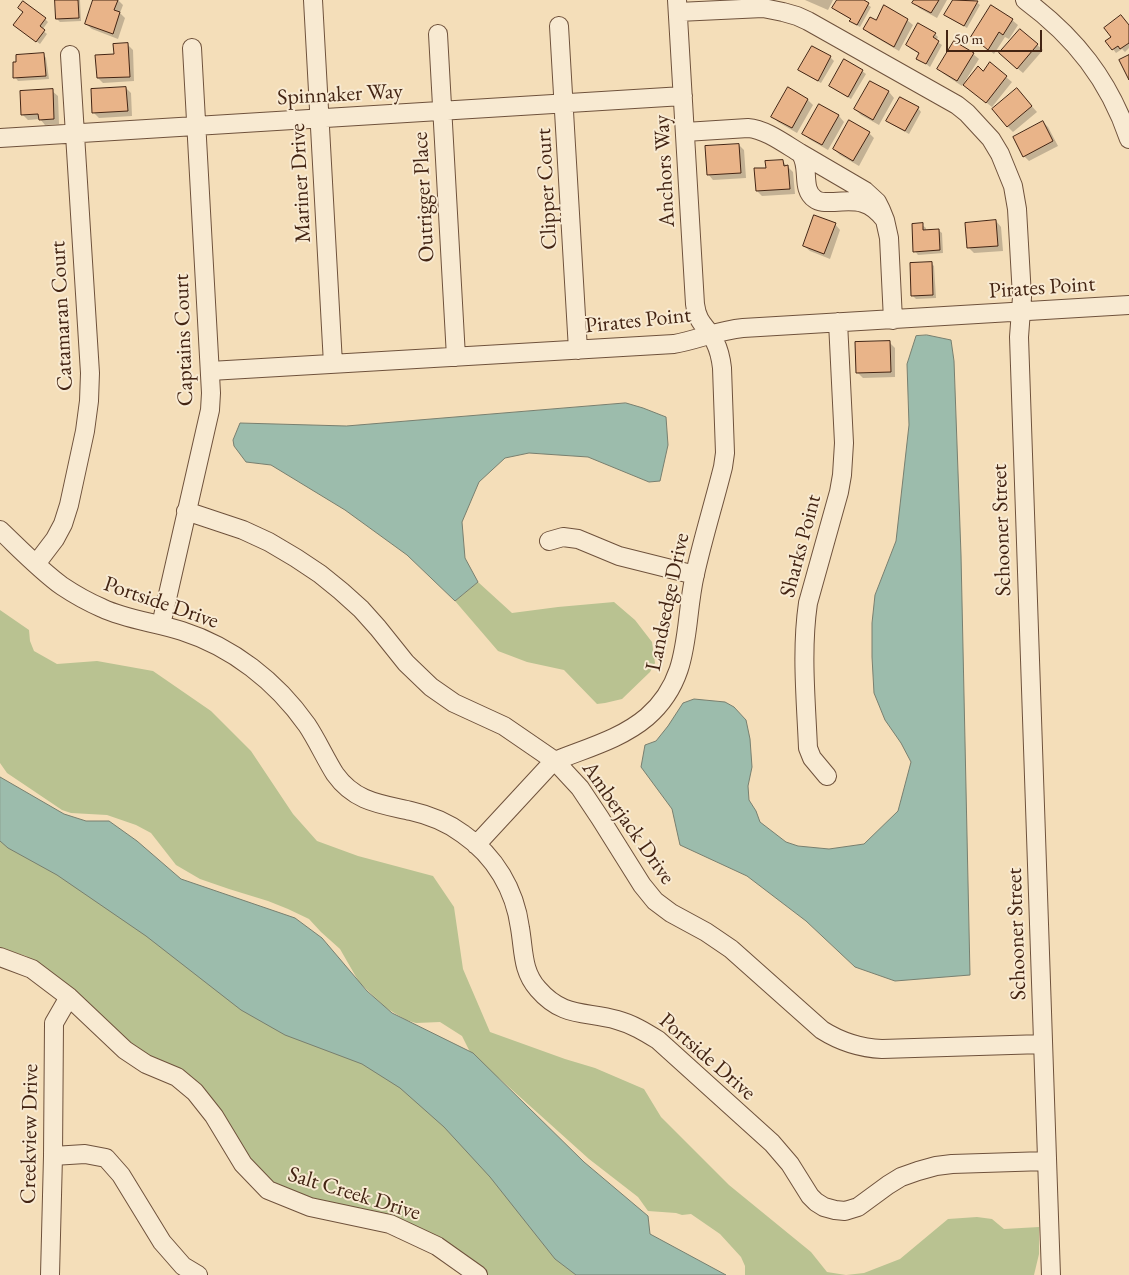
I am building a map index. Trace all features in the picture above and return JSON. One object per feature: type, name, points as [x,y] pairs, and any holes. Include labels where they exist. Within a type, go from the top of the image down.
[{"type":"street","name":"Mariner Drive","points":[[312,0],[333,364]]},
{"type":"street","points":[[1026,0],[1064,33],[1082,52],[1100,77],[1124,123],[1129,138]]},
{"type":"street","name":"Anchors Way","points":[[678,6],[695,304],[700,321],[710,334]]},
{"type":"street","name":"Schooner Street","points":[[678,6],[770,9],[808,21],[947,99],[967,113],[991,139],[1000,154],[1013,186],[1017,209],[1022,297],[1019,357],[1051,1275]]},
{"type":"street","name":"Clipper Court","points":[[560,26],[578,350]]},
{"type":"street","name":"Outrigger Place","points":[[438,34],[456,358]]},
{"type":"street","name":"Captains Court","points":[[161,626],[210,410],[211,393],[192,48]]},
{"type":"street","name":"Catamaran Court","points":[[36,564],[55,539],[70,505],[89,401],[90,373],[70,55]]},
{"type":"street","name":"Spinnaker Way","points":[[0,138],[683,96]]},
{"type":"street","points":[[685,132],[754,128],[865,191],[877,202],[885,220],[889,238],[893,320]]},
{"type":"street","points":[[800,153],[804,160],[809,192],[815,199],[824,202],[863,202],[877,210],[885,220]]},
{"type":"street","name":"Pirates Point","points":[[210,371],[674,344],[725,330],[743,328],[1129,305]]},
{"type":"street","name":"Sharks Point","points":[[827,776],[812,758],[808,748],[804,650],[808,603],[842,475],[844,444],[838,322]]},
{"type":"street","name":"Landsedge Drive","points":[[476,844],[555,761],[625,733],[648,716],[663,700],[674,682],[682,661],[695,575],[725,453],[722,368],[717,346],[710,334]]},
{"type":"street","name":"Amberjack Drive","points":[[186,511],[243,530],[269,542],[304,563],[361,609],[406,663],[431,687],[454,702],[504,726],[555,761],[580,788],[642,885],[655,901],[730,949],[831,1036],[856,1046],[882,1049],[1043,1044]]},
{"type":"street","name":"Portside Drive","points":[[0,530],[62,586],[104,609],[189,634],[218,646],[242,661],[269,682],[298,712],[335,774],[345,787],[352,792],[375,803],[438,820],[456,828],[476,844],[496,866],[508,885],[519,918],[524,960],[528,975],[537,988],[559,1007],[572,1012],[620,1020],[639,1028],[658,1040],[772,1144],[790,1164],[810,1196],[824,1207],[834,1210],[858,1207],[901,1178],[936,1166],[1046,1162]]},
{"type":"street","points":[[549,541],[563,537],[578,539],[636,562],[695,575]]},
{"type":"street","name":"Salt Creek Drive","points":[[0,956],[32,969],[69,997],[125,1050],[146,1064],[177,1078],[194,1092],[214,1116],[243,1164],[268,1190],[310,1207],[390,1224],[437,1246],[478,1275]]},
{"type":"street","name":"Creekview Drive","points":[[50,1275],[54,1023],[69,997]]},
{"type":"street","points":[[53,1156],[85,1154],[106,1158],[120,1175],[162,1242],[183,1266],[198,1275]]},
{"type":"green space","points":[[478,582],[512,613],[614,602],[635,620],[652,642],[655,663],[650,672],[622,699],[597,704],[564,670],[527,662],[498,651],[455,601]]},
{"type":"green space","points":[[0,610],[29,630],[30,641],[34,651],[57,664],[97,661],[153,671],[211,711],[251,751],[293,814],[317,841],[358,856],[433,876],[454,907],[463,969],[490,1032],[595,1068],[644,1089],[661,1117],[729,1185],[811,1252],[827,1272],[846,1275],[745,1275],[745,1266],[741,1257],[720,1234],[691,1214],[682,1215],[648,1211],[638,1197],[589,1159],[500,1079],[476,1064],[462,1036],[440,1022],[416,1023],[406,1020],[386,1008],[359,982],[340,949],[309,919],[268,901],[200,879],[176,865],[151,833],[136,825],[107,815],[71,813],[62,810],[7,773],[0,763]]},
{"type":"green space","points":[[0,824],[427,1095],[581,1275],[488,1275],[484,1270],[273,1185],[150,1058],[136,1049],[78,996],[79,994],[73,992],[26,956],[0,948]]},
{"type":"green space","points":[[977,1217],[992,1219],[1004,1229],[1039,1227],[1039,1254],[1034,1275],[846,1275],[864,1273],[900,1259],[948,1219]]},
{"type":"shaded area","points":[[927,335],[951,340],[954,361],[961,555],[970,975],[895,981],[855,967],[806,921],[747,876],[680,845],[672,809],[641,767],[645,745],[656,741],[683,703],[694,699],[725,702],[734,707],[746,720],[750,739],[752,767],[748,786],[749,800],[760,822],[786,842],[798,846],[829,849],[864,844],[898,811],[911,762],[885,720],[874,693],[872,623],[875,595],[896,541],[909,425],[907,364],[916,336]]},
{"type":"shaded area","points":[[626,403],[666,417],[668,445],[660,481],[649,482],[588,457],[529,453],[505,458],[479,482],[462,522],[465,558],[478,582],[455,601],[407,555],[345,510],[271,465],[246,462],[234,446],[233,440],[240,423],[346,426]]},
{"type":"shaded area","points":[[0,777],[64,814],[86,821],[109,821],[137,841],[181,879],[295,918],[322,938],[367,991],[392,1013],[473,1053],[584,1162],[648,1216],[650,1234],[726,1275],[576,1275],[555,1259],[490,1177],[444,1127],[400,1088],[362,1064],[285,1035],[241,1010],[146,936],[57,875],[8,848],[0,841]]},
{"type":"building","points":[[55,0],[78,0],[79,18],[56,19]]},
{"type":"building","points":[[93,0],[118,0],[114,10],[120,12],[113,34],[85,24]]},
{"type":"building","points":[[837,0],[864,0],[869,3],[857,25],[849,21],[851,19],[832,8]]},
{"type":"building","points":[[914,0],[939,0],[931,13],[912,3]]},
{"type":"building","points":[[953,0],[978,1],[964,26],[944,15]]},
{"type":"building","points":[[23,1],[46,18],[40,26],[45,30],[36,42],[13,25],[23,12],[18,8]]},
{"type":"building","points":[[884,5],[908,19],[894,47],[863,29],[870,17],[876,20]]},
{"type":"building","points":[[991,5],[1013,19],[1003,35],[999,32],[988,50],[983,44],[971,37]]},
{"type":"building","points":[[1121,15],[1129,25],[1129,43],[1120,49],[1118,46],[1112,50],[1105,41],[1111,37],[1104,28]]},
{"type":"building","points":[[918,23],[936,33],[933,37],[939,41],[926,64],[916,59],[919,53],[906,45]]},
{"type":"building","points":[[1020,29],[1038,44],[1017,69],[999,53]]},
{"type":"building","points":[[954,41],[974,53],[957,81],[937,69]]},
{"type":"building","points":[[128,43],[130,77],[97,78],[95,55],[114,54],[113,44]]},
{"type":"building","points":[[812,46],[831,56],[818,81],[798,70]]},
{"type":"building","points":[[44,53],[46,76],[13,78],[13,62],[16,62],[16,55]]},
{"type":"building","points":[[1129,55],[1129,80],[1119,60]]},
{"type":"building","points":[[844,59],[863,70],[848,97],[829,86]]},
{"type":"building","points":[[990,62],[1007,76],[986,103],[963,85],[978,66],[983,71]]},
{"type":"building","points":[[870,81],[889,91],[873,120],[854,109]]},
{"type":"building","points":[[126,87],[128,111],[92,113],[91,89]]},
{"type":"building","points":[[788,87],[808,99],[792,128],[771,117]]},
{"type":"building","points":[[1017,88],[1032,106],[1007,127],[992,109]]},
{"type":"building","points":[[53,89],[54,119],[39,120],[38,114],[21,115],[20,91]]},
{"type":"building","points":[[900,97],[919,107],[905,131],[886,121]]},
{"type":"building","points":[[819,104],[839,115],[822,145],[802,134]]},
{"type":"building","points":[[849,120],[870,132],[853,161],[833,149]]},
{"type":"building","points":[[1043,121],[1053,141],[1023,157],[1013,137]]},
{"type":"building","points":[[739,144],[741,173],[707,175],[705,146]]},
{"type":"building","points":[[783,160],[784,166],[788,165],[790,189],[756,191],[754,168],[766,168],[765,161]]},
{"type":"building","points":[[814,215],[836,223],[824,254],[803,246]]},
{"type":"building","points":[[996,220],[998,246],[967,248],[965,223]]},
{"type":"building","points":[[923,223],[923,230],[939,229],[940,250],[913,252],[912,224]]},
{"type":"building","points":[[932,262],[933,295],[911,296],[910,263]]},
{"type":"building","points":[[890,341],[891,372],[856,373],[855,342]]}]
